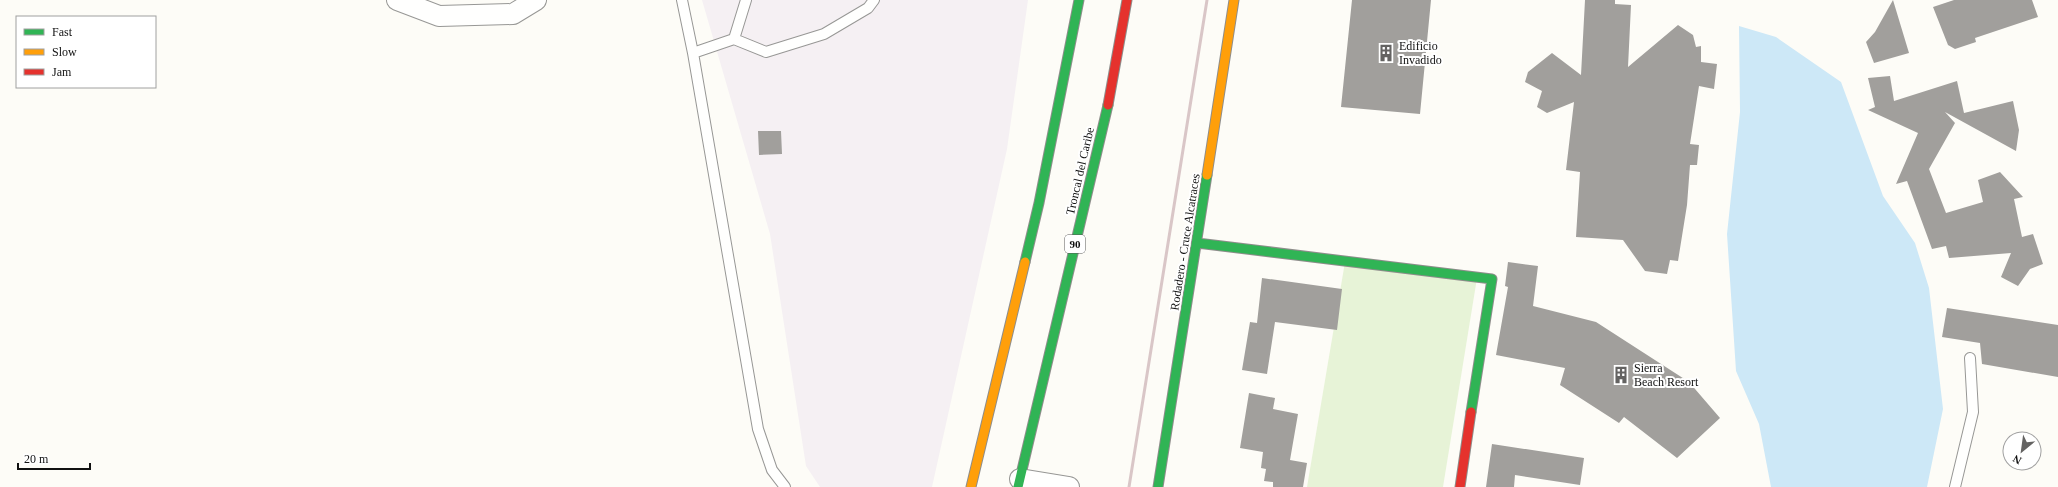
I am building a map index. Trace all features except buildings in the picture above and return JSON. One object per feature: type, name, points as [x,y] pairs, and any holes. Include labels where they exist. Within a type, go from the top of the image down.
[{"type":"main road","points":[[971,487],[1039,203],[1079,0]]},
{"type":"main road","name":"Troncal del Caribe","points":[[1019,483],[1109,102],[1127,0]]},
{"type":"main road","name":"Rodadero - Cruce Alcatraces","points":[[1158,487],[1234,0]]},
{"type":"main road","points":[[1197,243],[1492,279],[1460,487]]},
{"type":"street","points":[[397,0],[439,16],[513,14],[536,0]]},
{"type":"street","points":[[1019,483],[1069,487]]},
{"type":"lane","points":[[682,0],[693,53],[758,429],[772,470],[785,487]]},
{"type":"lane","points":[[734,40],[746,0]]},
{"type":"lane","points":[[693,53],[734,40],[766,52],[824,34],[868,8],[874,0]]},
{"type":"lane","points":[[1955,487],[1973,412],[1970,358]]},
{"type":"shaded area","points":[[702,0],[1028,0],[1007,149],[932,487],[820,487],[806,466],[770,234]]},
{"type":"green space","points":[[1345,262],[1477,278],[1443,487],[1307,487]]},
{"type":"water","points":[[1739,26],[1776,37],[1841,82],[1883,196],[1915,243],[1929,288],[1943,409],[1927,487],[1771,487],[1759,424],[1736,371],[1727,234],[1740,112]]},
{"type":"railway","points":[[1129,487],[1207,0]]},
{"type":"traffic: fast","points":[[1025,262],[1039,203],[1079,0]]},
{"type":"traffic: fast","points":[[1018,487],[1108,105]]},
{"type":"traffic: fast","points":[[1158,487],[1207,175]]},
{"type":"traffic: fast","points":[[1197,243],[1492,279],[1471,412]]},
{"type":"traffic: slow","points":[[1207,175],[1234,0]]},
{"type":"traffic: slow","points":[[971,487],[1025,262]]},
{"type":"traffic: jam","points":[[1108,105],[1127,0]]},
{"type":"traffic: jam","points":[[1460,487],[1471,412]]},
{"type":"place","name":"Edificio Invadido","points":[[1386,53]]},
{"type":"place","name":"Sierra Beach Resort","points":[[1621,375]]}]
